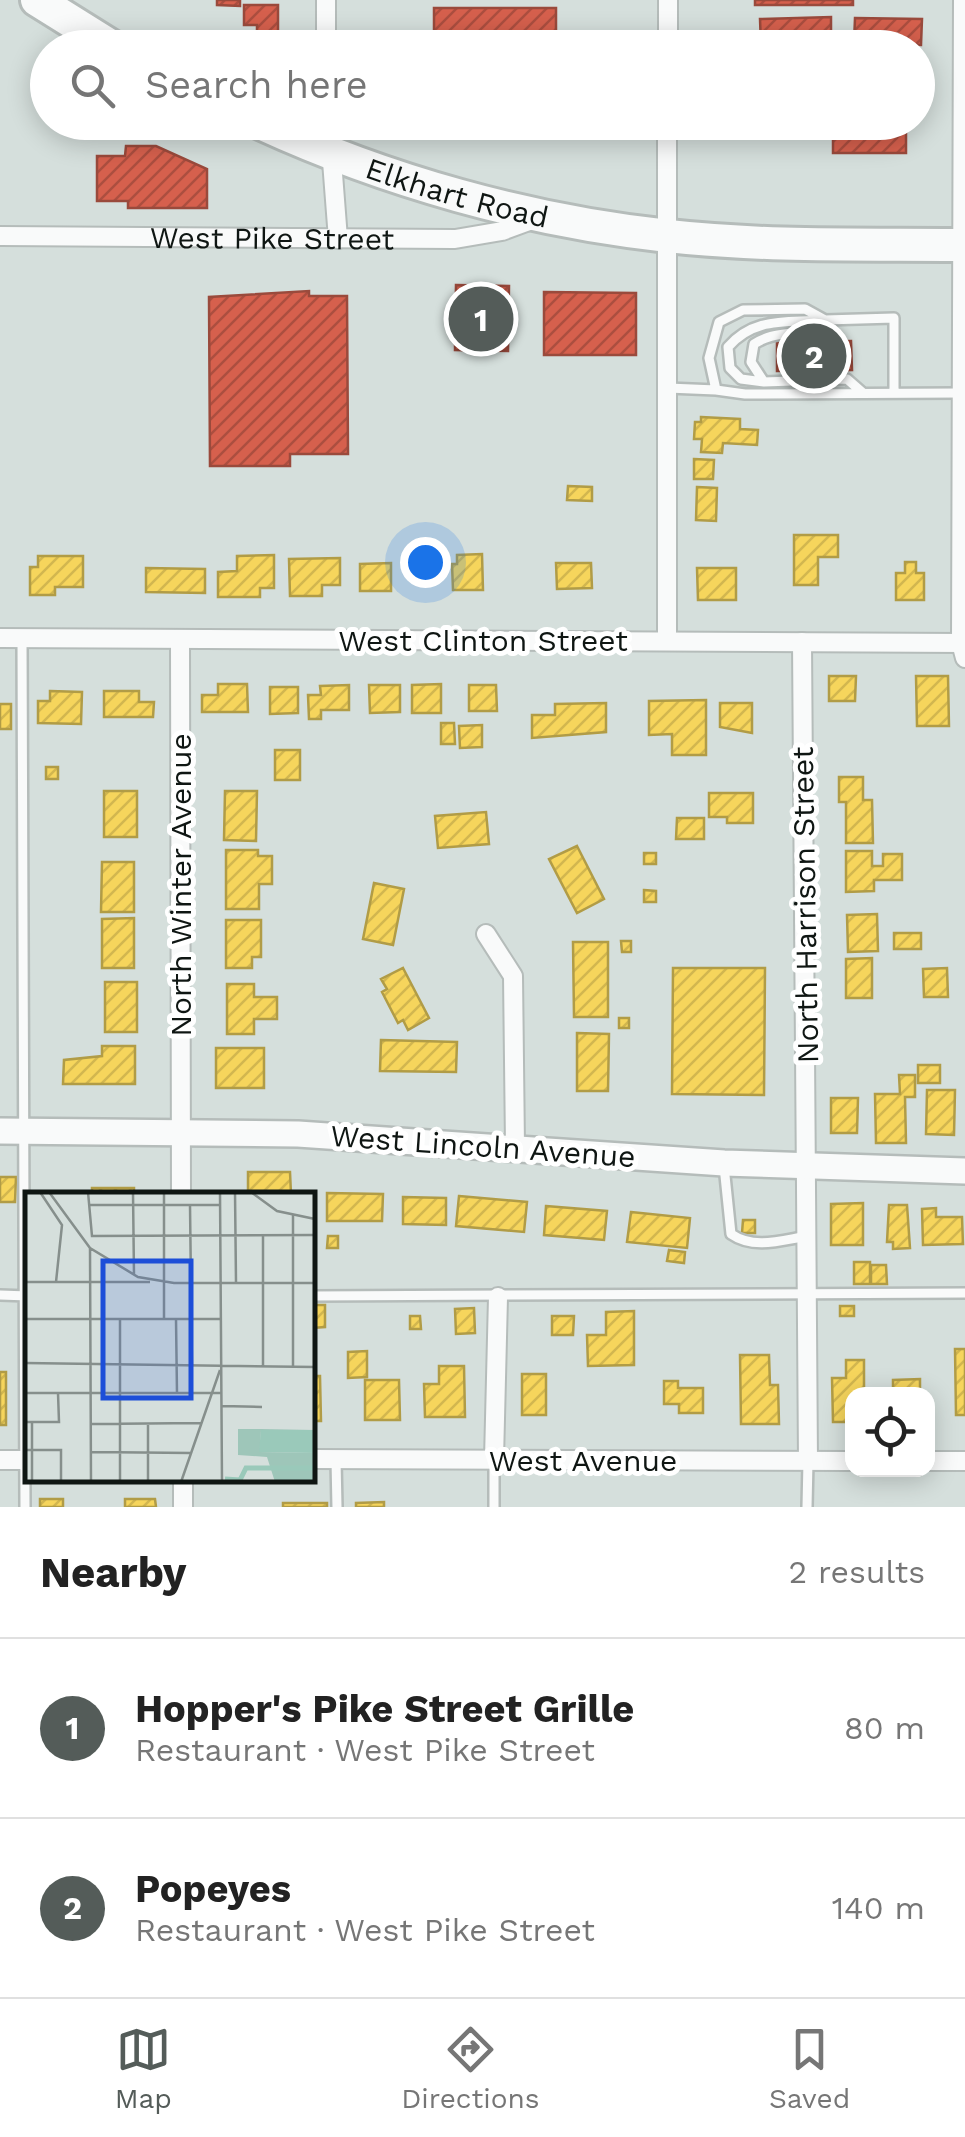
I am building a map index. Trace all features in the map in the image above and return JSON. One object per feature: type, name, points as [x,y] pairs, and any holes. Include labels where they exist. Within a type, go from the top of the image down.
[{"type":"highway","points":[[37,0],[85,30]]},
{"type":"highway","name":"Elkhart Road","points":[[337,140],[430,186],[542,216],[668,236]]},
{"type":"highway","points":[[668,236],[964,245]]},
{"type":"street","points":[[326,0],[326,30]]},
{"type":"street","points":[[668,0],[668,30]]},
{"type":"street","points":[[962,0],[964,245],[960,393],[964,648]]},
{"type":"street","points":[[331,140],[338,239]]},
{"type":"street","points":[[667,140],[668,641]]},
{"type":"street","name":"West Pike Street","points":[[0,236],[456,240],[502,231],[542,216]]},
{"type":"street","name":"West Clinton Street","points":[[0,638],[802,642],[964,648]]},
{"type":"street","name":"North Winter Avenue","points":[[180,639],[181,1192]]},
{"type":"street","name":"North Harrison Street","points":[[802,642],[808,1461]]},
{"type":"street","points":[[486,934],[514,976],[515,1146]]},
{"type":"street","name":"West Lincoln Avenue","points":[[13,1131],[180,1132],[515,1146],[807,1168],[965,1171]]},
{"type":"street","points":[[494,1459],[498,1297]]},
{"type":"street","name":"West Avenue","points":[[315,1459],[845,1461]]},
{"type":"street","points":[[935,1461],[965,1461]]},
{"type":"lane","points":[[716,390],[708,358],[719,322],[743,310],[805,309],[825,320]]},
{"type":"lane","points":[[863,393],[847,379],[741,379],[730,368],[728,347],[739,334],[757,323],[894,318],[894,393]]},
{"type":"lane","points":[[764,382],[751,362],[754,344],[769,334],[810,332],[825,320]]},
{"type":"lane","points":[[668,388],[745,394],[960,393]]},
{"type":"lane","points":[[22,638],[13,1131],[25,1272]]},
{"type":"lane","points":[[724,1163],[731,1234],[743,1242],[762,1244],[808,1236]]},
{"type":"lane","points":[[315,1296],[965,1293]]},
{"type":"lane","points":[[336,1459],[336,1507]]},
{"type":"lane","points":[[494,1459],[494,1507]]},
{"type":"lane","points":[[806,1507],[808,1461]]},
{"type":"lane","points":[[24,1507],[25,1482]]},
{"type":"building: Homes","points":[[701,417],[740,419],[740,429],[758,430],[757,445],[723,443],[722,453],[701,452],[702,439],[694,439],[695,422],[701,422]]},
{"type":"building: Homes","points":[[694,459],[714,460],[713,479],[694,479]]},
{"type":"building: Homes","points":[[568,486],[592,487],[592,501],[567,500]]},
{"type":"building: Homes","points":[[697,487],[717,488],[716,521],[696,520]]},
{"type":"building: Homes","points":[[794,535],[838,535],[838,557],[818,557],[818,585],[794,585]]},
{"type":"building: Homes","points":[[482,554],[483,590],[453,590],[452,564],[457,564],[457,555]]},
{"type":"building: Homes","points":[[274,555],[274,588],[260,588],[260,597],[218,597],[218,572],[237,571],[237,556]]},
{"type":"building: Homes","points":[[38,556],[83,556],[83,587],[55,587],[55,595],[30,595],[30,567],[38,567]]},
{"type":"building: Homes","points":[[340,558],[340,585],[322,585],[322,596],[290,596],[289,559]]},
{"type":"building: Homes","points":[[905,562],[916,562],[916,573],[924,573],[924,600],[896,600],[896,573],[905,573]]},
{"type":"building: Homes","points":[[391,563],[391,591],[360,591],[360,564]]},
{"type":"building: Homes","points":[[556,563],[591,563],[592,588],[557,589]]},
{"type":"building: Homes","points":[[146,568],[205,569],[205,593],[146,592]]},
{"type":"building: Homes","points":[[697,568],[736,568],[736,600],[698,600]]},
{"type":"building: Homes","points":[[829,676],[856,676],[855,701],[829,701]]},
{"type":"building: Homes","points":[[916,676],[948,676],[949,726],[917,726]]},
{"type":"building: Homes","points":[[218,684],[247,684],[248,712],[202,712],[202,695],[218,695]]},
{"type":"building: Homes","points":[[441,684],[441,713],[412,713],[412,685]]},
{"type":"building: Homes","points":[[349,685],[349,710],[321,710],[321,719],[309,719],[308,695],[321,695],[320,686]]},
{"type":"building: Homes","points":[[369,685],[400,685],[400,712],[370,713]]},
{"type":"building: Homes","points":[[469,685],[496,685],[497,711],[469,711]]},
{"type":"building: Homes","points":[[270,687],[298,687],[298,713],[270,714]]},
{"type":"building: Homes","points":[[50,691],[82,692],[81,724],[38,723],[38,701],[50,701]]},
{"type":"building: Homes","points":[[104,691],[139,691],[139,702],[154,702],[153,717],[104,717]]},
{"type":"building: Homes","points":[[706,700],[706,755],[672,755],[672,734],[649,735],[649,701]]},
{"type":"building: Homes","points":[[606,703],[606,732],[532,738],[532,715],[555,715],[555,704]]},
{"type":"building: Homes","points":[[720,703],[752,703],[752,733],[720,727]]},
{"type":"building: Homes","points":[[0,704],[11,704],[11,729],[0,729]]},
{"type":"building: Homes","points":[[441,723],[454,723],[455,744],[441,744]]},
{"type":"building: Homes","points":[[482,725],[482,747],[460,748],[459,726]]},
{"type":"building: Homes","points":[[275,750],[300,750],[300,780],[275,780]]},
{"type":"building: Homes","points":[[46,767],[58,767],[58,779],[46,779]]},
{"type":"building: Homes","points":[[839,777],[863,777],[863,800],[872,800],[873,843],[846,843],[846,802],[839,802]]},
{"type":"building: Homes","points":[[104,791],[137,791],[137,837],[104,837]]},
{"type":"building: Homes","points":[[225,791],[257,791],[256,841],[224,840]]},
{"type":"building: Homes","points":[[709,793],[753,793],[753,823],[727,823],[727,817],[709,817]]},
{"type":"building: Homes","points":[[486,812],[489,844],[438,848],[435,816]]},
{"type":"building: Homes","points":[[677,818],[704,818],[704,839],[676,839]]},
{"type":"building: Homes","points":[[577,846],[604,899],[577,913],[549,859]]},
{"type":"building: Homes","points":[[226,850],[258,850],[258,856],[272,856],[272,884],[259,884],[259,909],[226,909]]},
{"type":"building: Homes","points":[[846,851],[872,851],[872,866],[883,866],[883,854],[902,854],[902,880],[874,880],[874,891],[846,892]]},
{"type":"building: Homes","points":[[644,853],[656,853],[656,864],[644,864]]},
{"type":"building: Homes","points":[[102,862],[134,862],[134,912],[101,912]]},
{"type":"building: Homes","points":[[374,883],[404,889],[393,945],[363,939]]},
{"type":"building: Homes","points":[[644,890],[656,891],[656,902],[644,902]]},
{"type":"building: Homes","points":[[877,914],[878,951],[848,952],[847,915]]},
{"type":"building: Homes","points":[[134,918],[134,968],[102,968],[102,919]]},
{"type":"building: Homes","points":[[226,920],[261,920],[261,957],[252,957],[252,968],[226,968]]},
{"type":"building: Homes","points":[[894,933],[921,933],[921,949],[894,949]]},
{"type":"building: Homes","points":[[621,941],[631,941],[631,952],[622,952]]},
{"type":"building: Homes","points":[[573,942],[608,942],[608,1017],[574,1017]]},
{"type":"building: Homes","points":[[872,958],[872,998],[846,998],[846,959]]},
{"type":"building: Homes","points":[[403,968],[429,1018],[408,1030],[403,1020],[398,1023],[382,992],[387,989],[381,979]]},
{"type":"building: Homes","points":[[673,968],[765,968],[764,1095],[672,1094]]},
{"type":"building: Homes","points":[[947,968],[948,997],[924,997],[923,969]]},
{"type":"building: Homes","points":[[105,982],[137,982],[137,1032],[105,1032]]},
{"type":"building: Homes","points":[[227,984],[254,984],[254,997],[277,997],[277,1019],[254,1019],[254,1034],[227,1034]]},
{"type":"building: Homes","points":[[619,1018],[629,1018],[629,1028],[619,1028]]},
{"type":"building: Homes","points":[[577,1033],[609,1034],[608,1091],[577,1091]]},
{"type":"building: Homes","points":[[381,1040],[457,1042],[456,1072],[380,1071]]},
{"type":"building: Homes","points":[[102,1046],[135,1046],[135,1084],[63,1084],[64,1060],[102,1056]]},
{"type":"building: Homes","points":[[216,1048],[264,1048],[264,1088],[216,1088]]},
{"type":"building: Homes","points":[[918,1065],[940,1065],[940,1083],[918,1083]]},
{"type":"building: Homes","points":[[899,1075],[915,1075],[915,1097],[905,1097],[906,1143],[876,1143],[875,1094],[900,1094]]},
{"type":"building: Homes","points":[[927,1090],[955,1090],[954,1135],[926,1134]]},
{"type":"building: Homes","points":[[831,1098],[858,1098],[857,1133],[831,1133]]},
{"type":"building: Homes","points":[[248,1172],[290,1172],[291,1192],[248,1192]]},
{"type":"building: Homes","points":[[0,1177],[16,1177],[15,1202],[0,1202]]},
{"type":"building: Homes","points":[[92,1188],[134,1188],[134,1192],[92,1192]]},
{"type":"building: Homes","points":[[327,1193],[383,1194],[382,1221],[327,1221]]},
{"type":"building: Homes","points":[[459,1196],[527,1202],[524,1232],[456,1226]]},
{"type":"building: Homes","points":[[403,1197],[446,1198],[446,1225],[403,1224]]},
{"type":"building: Homes","points":[[863,1203],[863,1245],[831,1245],[831,1204]]},
{"type":"building: Homes","points":[[889,1205],[907,1205],[910,1248],[893,1249],[893,1242],[887,1242]]},
{"type":"building: Homes","points":[[546,1206],[607,1211],[604,1240],[544,1235]]},
{"type":"building: Homes","points":[[936,1208],[936,1217],[962,1217],[963,1244],[923,1245],[922,1209]]},
{"type":"building: Homes","points":[[631,1212],[690,1218],[687,1248],[627,1242]]},
{"type":"building: Homes","points":[[743,1220],[755,1220],[755,1233],[742,1233]]},
{"type":"building: Homes","points":[[328,1236],[338,1236],[338,1248],[327,1248]]},
{"type":"building: Homes","points":[[669,1250],[685,1252],[684,1263],[667,1261]]},
{"type":"building: Homes","points":[[854,1262],[870,1262],[870,1284],[854,1284]]},
{"type":"building: Homes","points":[[871,1265],[886,1265],[887,1284],[871,1284]]},
{"type":"building: Homes","points":[[315,1305],[325,1305],[325,1327],[315,1328]]},
{"type":"building: Homes","points":[[840,1306],[854,1306],[854,1316],[840,1316]]},
{"type":"building: Homes","points":[[474,1308],[475,1333],[456,1334],[455,1309]]},
{"type":"building: Homes","points":[[634,1311],[634,1365],[588,1366],[587,1335],[606,1335],[606,1312]]},
{"type":"building: Homes","points":[[410,1316],[420,1316],[421,1329],[410,1329]]},
{"type":"building: Homes","points":[[552,1316],[574,1316],[573,1335],[552,1335]]},
{"type":"building: Homes","points":[[955,1349],[965,1349],[965,1415],[956,1415]]},
{"type":"building: Homes","points":[[367,1351],[367,1377],[348,1378],[348,1352]]},
{"type":"building: Homes","points":[[740,1355],[769,1355],[770,1385],[778,1385],[779,1424],[741,1424]]},
{"type":"building: Homes","points":[[846,1360],[864,1360],[864,1387],[845,1387],[845,1422],[833,1422],[832,1378],[846,1378]]},
{"type":"building: Homes","points":[[439,1366],[464,1366],[465,1417],[425,1417],[424,1384],[439,1384]]},
{"type":"building: Homes","points":[[0,1372],[6,1372],[6,1425],[0,1425]]},
{"type":"building: Homes","points":[[522,1374],[546,1374],[546,1415],[522,1415]]},
{"type":"building: Homes","points":[[315,1376],[320,1376],[321,1421],[315,1421]]},
{"type":"building: Homes","points":[[920,1379],[920,1387],[893,1387],[893,1380]]},
{"type":"building: Homes","points":[[365,1380],[399,1380],[400,1420],[365,1420]]},
{"type":"building: Homes","points":[[664,1381],[678,1381],[678,1388],[703,1388],[703,1413],[679,1413],[679,1404],[664,1404]]},
{"type":"building: Homes","points":[[40,1499],[63,1499],[63,1507],[40,1507]]},
{"type":"building: Homes","points":[[125,1499],[155,1499],[156,1507],[125,1507]]},
{"type":"building: Homes","points":[[384,1502],[384,1507],[356,1507],[356,1503]]},
{"type":"building: Homes","points":[[283,1503],[327,1503],[327,1507],[283,1507]]},
{"type":"building: Shops","points":[[217,0],[240,0],[240,6],[217,5]]},
{"type":"building: Shops","points":[[755,0],[853,0],[853,5],[755,5]]},
{"type":"building: Shops","points":[[244,5],[278,5],[278,30],[257,30],[257,25],[244,25]]},
{"type":"building: Shops","points":[[434,8],[556,8],[556,30],[434,30]]},
{"type":"building: Shops","points":[[831,17],[831,30],[760,30],[760,19]]},
{"type":"building: Shops","points":[[855,18],[922,19],[922,30],[855,30]]},
{"type":"building: Shops","points":[[833,140],[906,140],[906,153],[833,153]]},
{"type":"building: Shops","points":[[126,146],[156,146],[207,169],[207,208],[128,208],[128,201],[97,201],[97,156],[125,156]]},
{"type":"building: Shops","points":[[456,285],[509,286],[508,351],[455,350]]},
{"type":"building: Shops","points":[[309,291],[309,296],[347,296],[348,454],[290,454],[290,466],[210,466],[209,297]]},
{"type":"building: Shops","points":[[544,292],[636,293],[636,355],[544,355]]},
{"type":"building: Shops","points":[[851,341],[852,370],[777,371],[777,342]]},
{"type":"place","name":"Hopper's Pike Street Grille","points":[[481,319]]},
{"type":"place","name":"Popeyes","points":[[814,356]]}]
